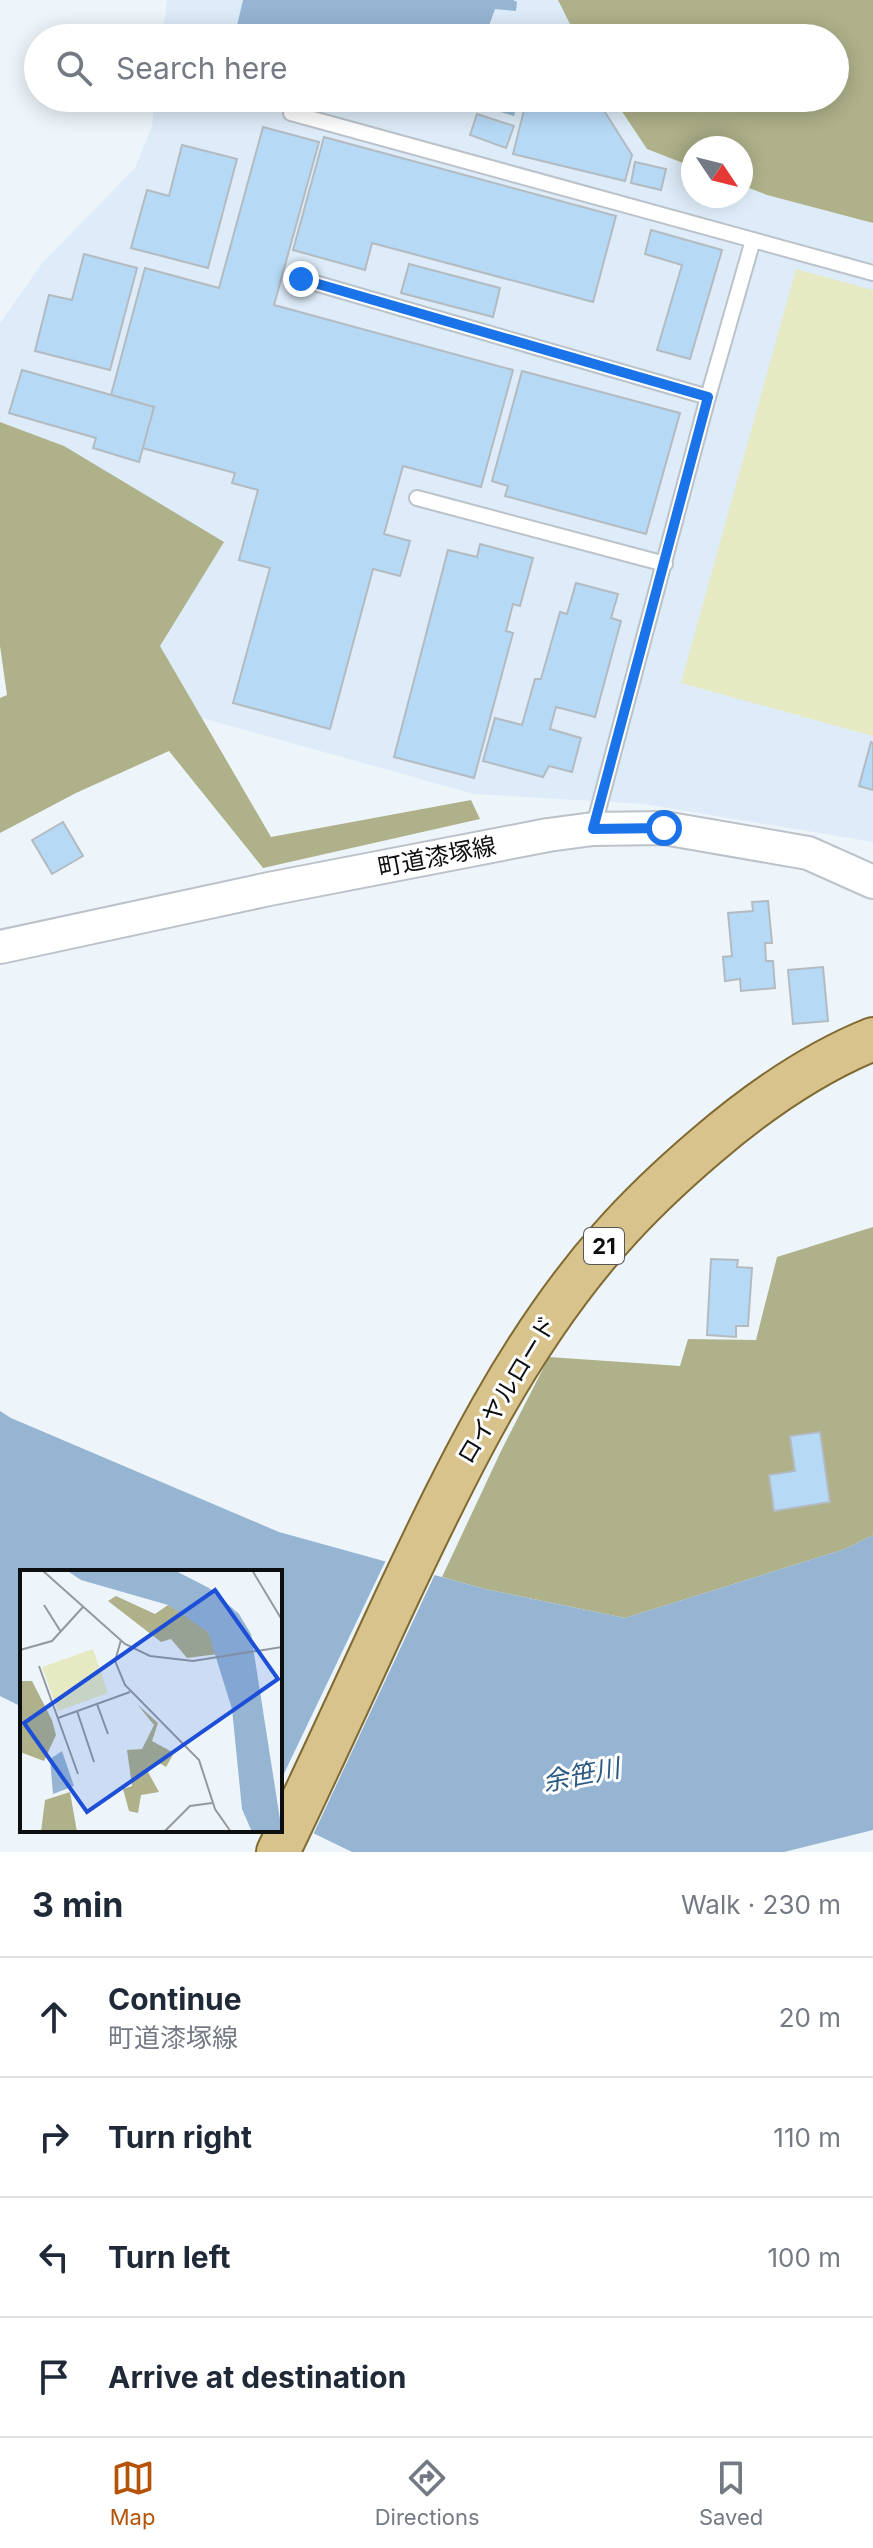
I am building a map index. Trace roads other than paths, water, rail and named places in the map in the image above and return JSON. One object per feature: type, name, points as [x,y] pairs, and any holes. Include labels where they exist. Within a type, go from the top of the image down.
[{"type":"main road","name":"ロイヤルロード","points":[[282,1844],[425,1536],[508,1381],[556,1307],[610,1239],[663,1183],[736,1121],[800,1075],[873,1039]]},
{"type":"street","name":"町道漆塚線","points":[[0,947],[269,889],[593,829],[664,828],[808,853],[873,882]]},
{"type":"lane","points":[[291,113],[873,273]]},
{"type":"lane","points":[[593,829],[753,240]]},
{"type":"lane","points":[[301,279],[708,397]]},
{"type":"lane","points":[[417,498],[665,564]]},
{"type":"water","points":[[243,0],[517,2],[516,11],[495,9],[490,24],[237,24]]},
{"type":"water","name":"余笹川","points":[[0,1411],[279,1532],[485,1589],[625,1618],[845,1549],[873,1535],[873,1830],[784,1852],[352,1852],[282,1818],[282,1570],[20,1570],[20,1706],[0,1696]]}]
